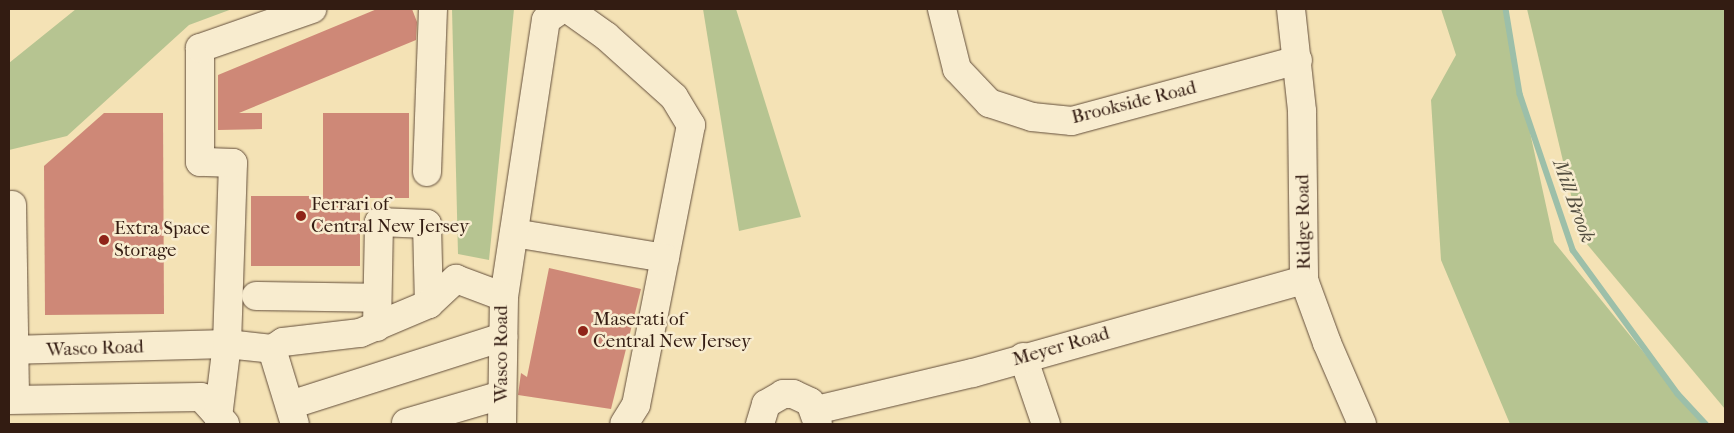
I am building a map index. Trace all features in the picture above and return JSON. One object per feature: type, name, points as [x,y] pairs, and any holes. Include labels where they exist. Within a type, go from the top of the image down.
[{"type":"street","points":[[222,421],[227,344],[233,163],[200,162],[200,48],[312,9]]},
{"type":"street","points":[[428,172],[433,9]]},
{"type":"street","points":[[504,297],[546,20],[562,9]]},
{"type":"street","points":[[568,9],[606,36],[674,97],[691,125],[636,405],[624,424]]},
{"type":"street","name":"Brookside Road","points":[[942,9],[957,69],[989,103],[1032,118],[1072,121],[1298,60]]},
{"type":"street","name":"Ridge Road","points":[[1291,9],[1298,60],[1304,280],[1327,344],[1362,424]]},
{"type":"street","points":[[12,204],[12,400],[201,398],[222,421]]},
{"type":"street","points":[[376,327],[379,222],[427,224],[429,304]]},
{"type":"street","points":[[514,233],[666,258]]},
{"type":"street","name":"Wasco Road","points":[[12,351],[227,344],[272,349],[283,342],[360,333],[376,327],[429,304],[456,279],[504,297],[502,424]]},
{"type":"street","name":"Meyer Road","points":[[760,424],[766,404],[783,394],[802,396],[817,417],[1023,357],[1304,280]]},
{"type":"street","points":[[256,296],[377,298]]},
{"type":"street","points":[[272,349],[292,415],[504,337]]},
{"type":"street","points":[[1023,357],[1046,424]]},
{"type":"street","points":[[406,423],[502,395]]},
{"type":"green space","points":[[76,9],[232,9],[189,25],[67,136],[9,150],[9,63]]},
{"type":"green space","points":[[452,9],[514,9],[489,260],[458,254]]},
{"type":"green space","points":[[703,9],[736,9],[801,217],[739,231]]},
{"type":"green space","points":[[1441,9],[1503,9],[1554,242],[1702,424],[1510,424],[1441,260],[1431,100],[1456,55]]},
{"type":"green space","points":[[1527,9],[1725,9],[1725,409],[1581,237]]},
{"type":"building","points":[[377,9],[412,9],[417,22],[416,40],[239,113],[262,113],[262,129],[218,130],[218,75]]},
{"type":"building","name":"Extra Space Storage","points":[[104,113],[163,113],[164,314],[45,315],[44,166]]},
{"type":"building","points":[[323,113],[409,113],[409,198],[360,198],[360,266],[251,266],[251,196],[323,196]]},
{"type":"building","name":"Maserati of Central New Jersey","points":[[549,268],[641,289],[611,409],[518,395],[521,373],[527,377]]},
{"type":"waterway","name":"Mill Brook","points":[[1506,9],[1520,94],[1573,250],[1678,394],[1706,424]]},
{"type":"place","name":"Ferrari of Central New Jersey","points":[[301,216]]},
{"type":"place","name":"Extra Space Storage","points":[[104,240]]},
{"type":"place","name":"Maserati of Central New Jersey","points":[[583,331]]}]
